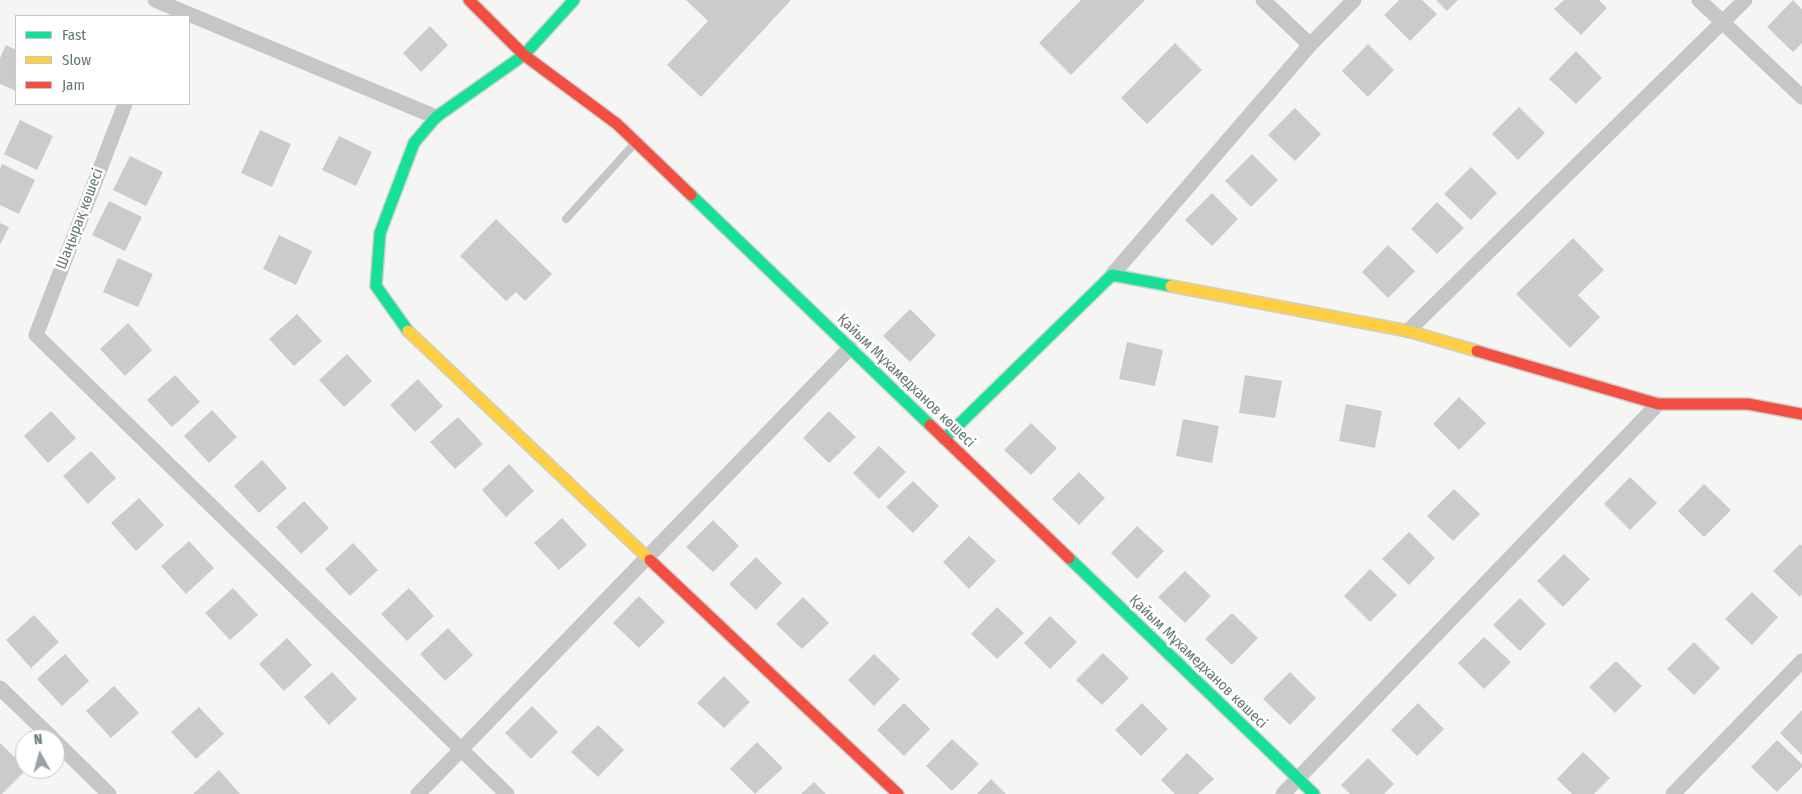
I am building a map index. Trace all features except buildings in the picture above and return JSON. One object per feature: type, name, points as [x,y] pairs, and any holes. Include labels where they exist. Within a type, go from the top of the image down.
[{"type":"street","name":"Қайым Мұхамедханов көшесі","points":[[469,0],[524,55],[617,124],[1314,794]]},
{"type":"street","points":[[574,0],[524,55],[436,117],[414,143],[380,233],[376,286],[402,325],[898,794]]},
{"type":"street","points":[[1263,0],[1310,44]]},
{"type":"street","points":[[944,439],[1112,275],[1310,44],[1354,0]]},
{"type":"street","points":[[1699,0],[1802,97]]},
{"type":"street","points":[[1408,331],[1745,0]]},
{"type":"street","points":[[161,5],[186,15]]},
{"type":"street","points":[[190,17],[436,117]]},
{"type":"street","name":"Шаңырақ көшесі","points":[[124,105],[36,335],[460,750]]},
{"type":"street","points":[[1112,275],[1408,331],[1658,404],[1748,404],[1802,414]]},
{"type":"street","points":[[418,794],[850,348]]},
{"type":"street","points":[[1283,794],[1658,404]]},
{"type":"street","points":[[1673,794],[1802,662]]},
{"type":"street","points":[[0,688],[43,729]]},
{"type":"street","points":[[460,750],[507,794]]},
{"type":"street","points":[[65,751],[110,794]]},
{"type":"lane","points":[[566,219],[636,142]]},
{"type":"traffic: fast","points":[[408,331],[376,286],[380,233],[414,143],[436,117],[524,55],[574,0]]},
{"type":"traffic: fast","points":[[691,195],[930,425]]},
{"type":"traffic: fast","points":[[944,439],[1112,275],[1171,286]]},
{"type":"traffic: fast","points":[[1069,558],[1314,794]]},
{"type":"traffic: slow","points":[[1171,286],[1408,331],[1477,351]]},
{"type":"traffic: slow","points":[[408,331],[650,560]]},
{"type":"traffic: jam","points":[[469,0],[524,55],[617,124],[691,195]]},
{"type":"traffic: jam","points":[[1477,351],[1658,404],[1748,404],[1802,414]]},
{"type":"traffic: jam","points":[[930,425],[1069,558]]},
{"type":"traffic: jam","points":[[650,560],[898,794]]}]
